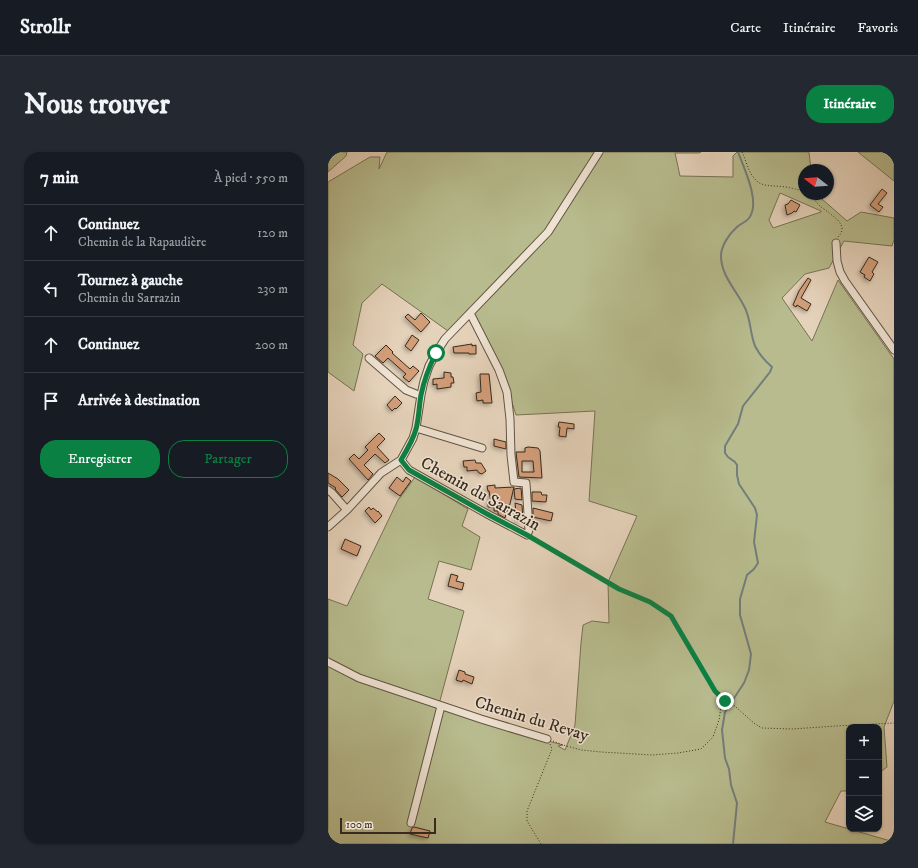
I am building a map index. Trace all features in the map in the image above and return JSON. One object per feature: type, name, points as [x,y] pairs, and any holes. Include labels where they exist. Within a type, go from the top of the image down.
[{"type":"street","points":[[328,527],[347,510],[381,474],[401,460],[413,438],[416,428],[418,394],[436,353],[445,340],[548,232],[599,152]]},
{"type":"street","points":[[836,244],[837,261],[840,272],[894,350]]},
{"type":"street","points":[[470,313],[499,370],[507,392],[514,482],[526,483],[529,530],[527,535]]},
{"type":"street","points":[[369,358],[406,390],[418,394]]},
{"type":"street","points":[[390,370],[418,394]]},
{"type":"street","points":[[416,428],[482,448]]},
{"type":"street","name":"Chemin du Sarrazin","points":[[401,460],[409,470],[527,535]]},
{"type":"street","points":[[328,490],[347,510]]},
{"type":"street","name":"Chemin du Revay","points":[[328,662],[359,678],[441,706],[547,738]]},
{"type":"street","points":[[410,824],[441,706]]},
{"type":"path","points":[[742,152],[751,174],[759,183],[798,190]]},
{"type":"path","points":[[814,200],[839,221],[841,225],[841,234],[837,238],[836,244]]},
{"type":"path","name":"Chemin du Sarrazin","points":[[527,535],[590,573],[619,589],[650,602],[671,616],[715,691],[725,701]]},
{"type":"path","points":[[725,701],[729,701],[735,705],[755,724],[762,728],[792,729],[894,724]]},
{"type":"path","name":"Chemin du Revay","points":[[547,738],[563,745],[581,750],[601,752],[652,755],[701,749],[713,737],[719,720],[721,707],[725,701]]},
{"type":"path","points":[[541,844],[527,820],[527,811],[552,749],[547,738]]},
{"type":"green space","points":[[328,152],[347,152],[346,156],[328,172]]},
{"type":"green space","points":[[387,152],[701,152],[675,153],[680,176],[733,177],[733,156],[737,152],[809,152],[810,164],[798,164],[798,200],[823,200],[847,221],[861,212],[894,218],[894,240],[892,246],[844,241],[829,268],[805,274],[782,298],[812,341],[838,280],[894,359],[894,701],[884,727],[887,767],[882,771],[882,724],[846,724],[846,791],[841,791],[825,822],[846,828],[846,832],[860,832],[894,842],[894,844],[328,844],[328,599],[347,606],[398,500],[415,477],[468,509],[462,526],[480,537],[471,570],[439,561],[428,599],[464,611],[438,708],[482,723],[563,745],[558,746],[565,750],[575,725],[583,625],[592,621],[609,623],[608,582],[637,516],[589,501],[595,411],[516,415],[504,377],[471,307],[448,331],[382,284],[362,303],[353,345],[363,354],[354,391],[328,372],[328,182],[370,157],[380,157],[379,169]],"holes":[[[780,193],[821,212],[773,228],[769,220]]]},
{"type":"green space","points":[[858,152],[894,152],[894,181]]},
{"type":"building","points":[[882,189],[887,193],[878,204],[883,207],[879,212],[870,205]]},
{"type":"building","points":[[791,200],[800,205],[796,212],[794,211],[787,215],[785,205]]},
{"type":"building","points":[[869,257],[878,262],[872,272],[874,274],[870,281],[860,272]]},
{"type":"building","points":[[808,278],[811,280],[801,298],[811,304],[807,311],[797,305],[796,307],[793,305],[799,291]]},
{"type":"building","points":[[421,313],[430,322],[421,332],[405,317],[408,314],[415,320]]},
{"type":"building","points":[[412,335],[419,340],[411,351],[405,346]]},
{"type":"building","points":[[472,344],[472,346],[476,345],[476,354],[454,353],[453,347]]},
{"type":"building","points":[[386,345],[393,352],[392,353],[410,369],[413,366],[419,371],[409,382],[403,377],[406,374],[388,358],[383,363],[375,356]]},
{"type":"building","points":[[444,372],[451,373],[454,383],[451,383],[451,387],[437,389],[437,384],[433,385],[433,379],[444,378]]},
{"type":"building","points":[[480,374],[489,374],[492,403],[483,403],[483,400],[477,401],[476,393],[481,392]]},
{"type":"building","points":[[395,396],[402,403],[392,411],[387,405]]},
{"type":"building","points":[[559,422],[574,424],[574,429],[567,428],[566,437],[559,436]]},
{"type":"building","points":[[379,433],[385,439],[377,447],[389,460],[385,463],[375,454],[364,465],[373,474],[368,480],[349,459],[354,454],[359,459],[368,450],[365,447]]},
{"type":"building","points":[[494,439],[506,442],[506,449],[494,446]]},
{"type":"building","points":[[525,448],[538,448],[540,451],[542,478],[519,477],[516,452],[525,452]],"holes":[[[522,461],[533,461],[534,472],[522,472]]]},
{"type":"building","points":[[475,460],[476,463],[481,463],[486,471],[482,474],[477,470],[467,471],[467,467],[464,467],[463,461]]},
{"type":"building","points":[[328,473],[338,479],[349,490],[342,497],[335,489],[336,488],[328,483]]},
{"type":"building","points":[[397,477],[403,482],[406,477],[411,481],[400,496],[389,488]]},
{"type":"building","points":[[495,485],[495,488],[514,487],[505,518],[498,514],[498,511],[494,511],[494,507],[488,507],[488,502],[491,502],[487,486]]},
{"type":"building","points":[[521,488],[522,500],[515,499],[514,489]]},
{"type":"building","points":[[532,492],[541,492],[542,495],[547,495],[546,502],[532,501]]},
{"type":"building","points":[[515,503],[522,505],[523,520],[517,521]]},
{"type":"building","points":[[369,507],[371,510],[373,508],[378,511],[382,516],[375,523],[365,511]]},
{"type":"building","points":[[533,508],[553,513],[551,521],[533,517]]},
{"type":"building","points":[[345,539],[361,546],[357,556],[341,549]]},
{"type":"building","points":[[451,574],[458,576],[456,581],[464,583],[462,590],[448,586]]},
{"type":"building","points":[[459,670],[474,677],[472,684],[463,680],[462,682],[456,680]]},
{"type":"building","points":[[414,827],[430,831],[428,838],[410,834],[412,828]]},
{"type":"waterway","points":[[733,844],[737,803],[725,758],[722,730],[725,712],[744,683],[749,670],[751,654],[740,615],[740,599],[747,575],[758,563],[754,542],[757,515],[755,508],[739,484],[737,465],[725,453],[725,446],[738,424],[743,406],[770,372],[772,367],[762,357],[755,346],[747,313],[742,302],[726,277],[722,263],[721,252],[726,240],[738,226],[749,218],[752,212],[753,204],[750,185],[738,152]]},
{"type":"route","points":[[436,353],[429,366],[424,381],[413,438],[401,460],[409,470],[527,535],[619,589],[650,602],[671,616],[715,691],[725,701]]}]
